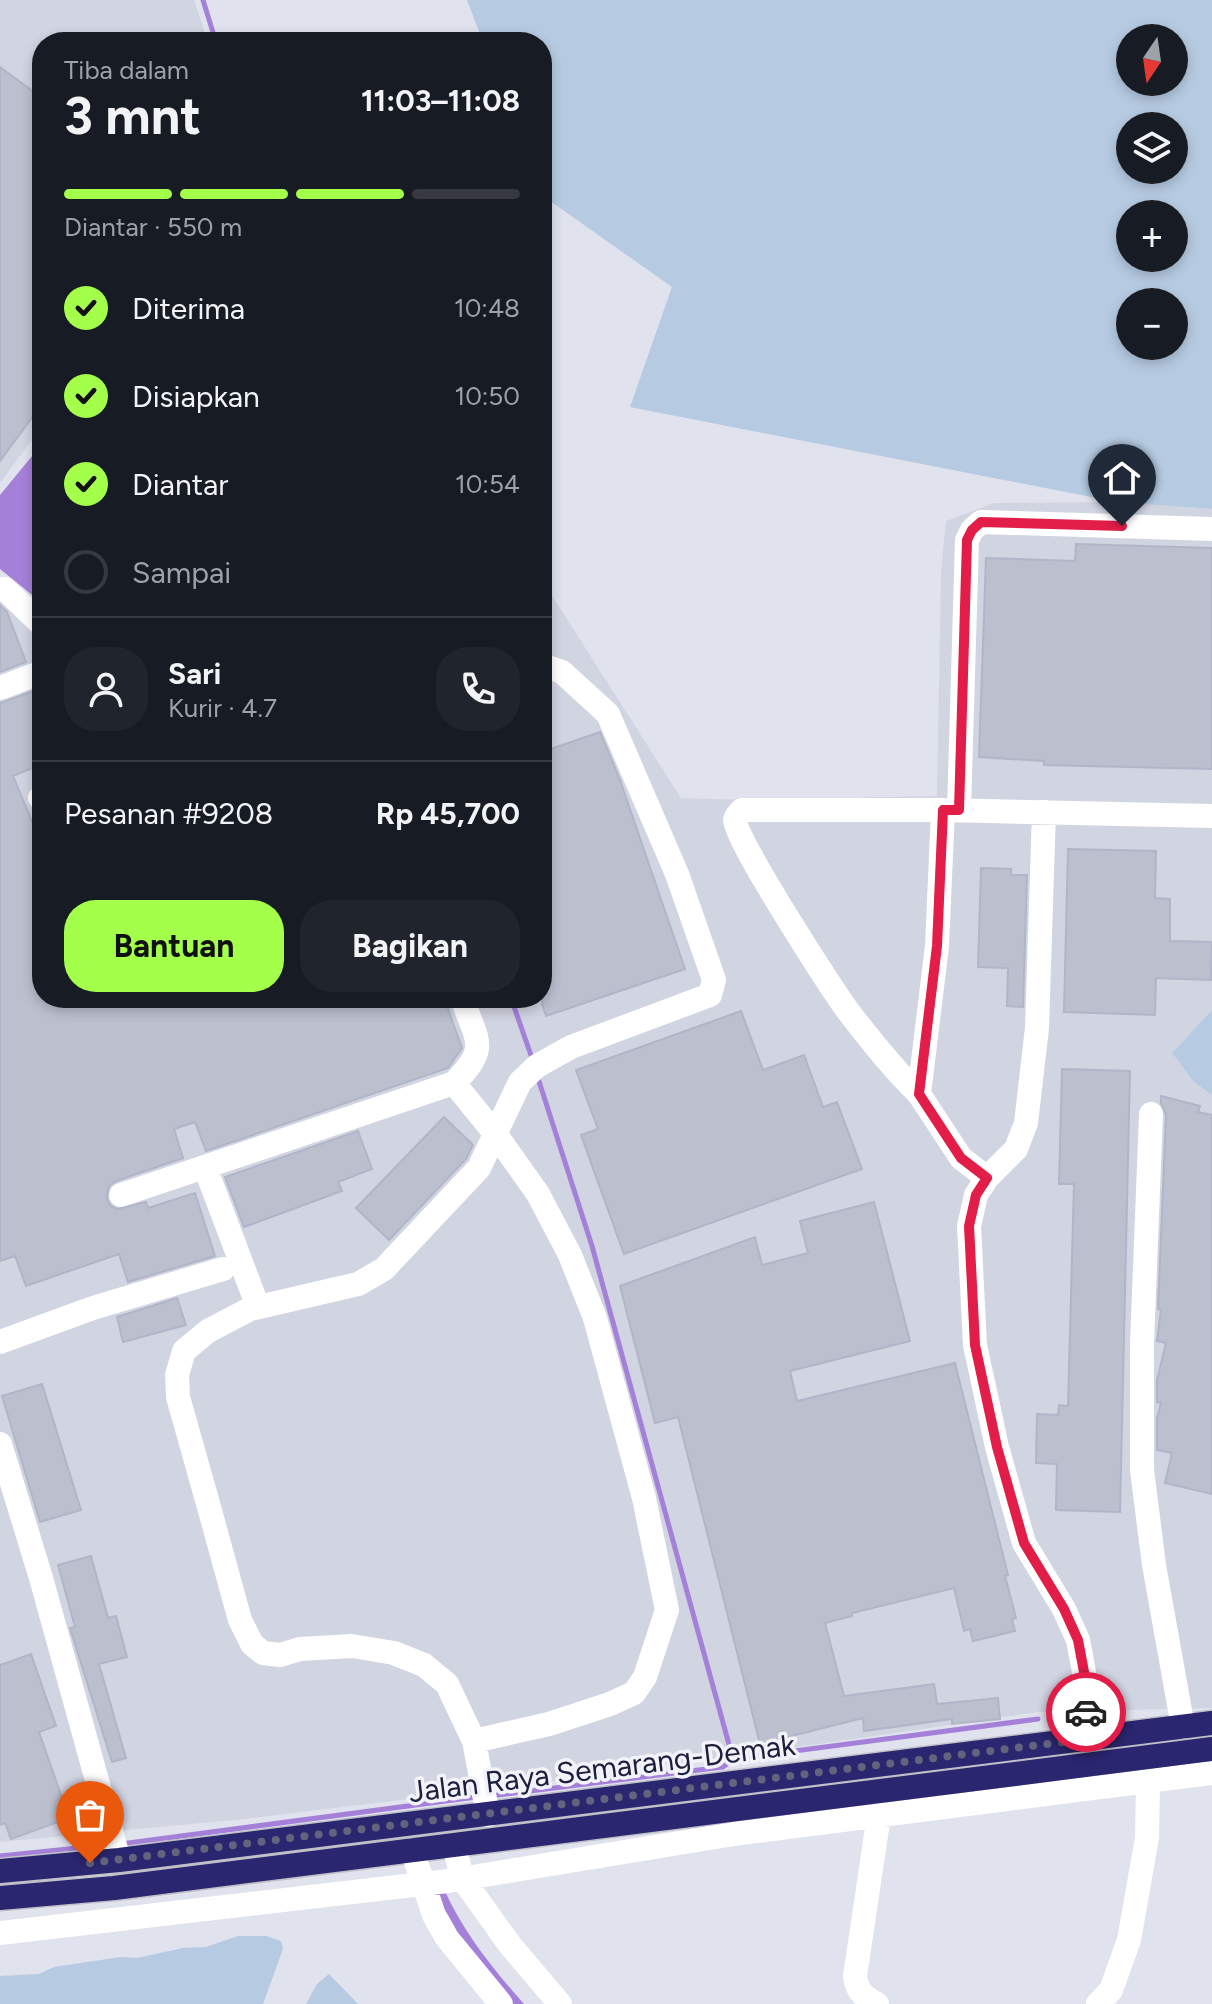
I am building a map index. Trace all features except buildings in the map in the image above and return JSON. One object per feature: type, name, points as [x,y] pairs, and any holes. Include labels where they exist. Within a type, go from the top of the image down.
[{"type":"highway","name":"Jalan Raya Semarang-Demak","points":[[0,1871],[119,1860],[449,1820],[1212,1723]]},
{"type":"highway","name":"Jalan Raya Semarang-Demak","points":[[0,1898],[114,1888],[1212,1749]]},
{"type":"highway","points":[[446,1846],[449,1820]]},
{"type":"street","points":[[919,1094],[951,810],[967,540],[972,530],[981,522],[1212,529]]},
{"type":"street","points":[[0,589],[5,589],[32,615]]},
{"type":"street","points":[[488,1815],[474,1741],[447,1684],[424,1665],[394,1653],[352,1646],[300,1649],[280,1655],[263,1653],[252,1644],[240,1620],[178,1397],[177,1375],[184,1351],[208,1331],[258,1307],[358,1284],[384,1269],[479,1168],[497,1136],[520,1082],[537,1066],[571,1047],[710,995],[714,980],[677,874],[608,714],[562,672],[552,668]]},
{"type":"street","points":[[0,688],[32,676]]},
{"type":"street","points":[[987,1178],[961,1158],[919,1094],[849,1012],[741,840],[735,820],[742,810],[951,810],[1212,816]]},
{"type":"street","points":[[1044,812],[1037,1028],[1026,1123],[1016,1149],[987,1178],[976,1195],[969,1226],[975,1345],[997,1447],[1024,1543],[1064,1609],[1078,1640],[1084,1672],[1087,1739]]},
{"type":"street","points":[[121,1195],[454,1083],[473,1064],[478,1046],[465,1008]]},
{"type":"street","points":[[454,1083],[538,1194],[570,1255],[595,1318],[644,1498],[667,1610],[645,1677],[634,1693],[549,1724],[474,1741]]},
{"type":"street","points":[[1151,1114],[1142,1344],[1142,1470],[1154,1565],[1183,1727]]},
{"type":"street","points":[[205,1167],[258,1307]]},
{"type":"street","points":[[0,1342],[93,1308],[223,1269]]},
{"type":"street","points":[[0,1444],[41,1578],[119,1860]]},
{"type":"street","points":[[0,1933],[455,1880],[734,1834],[1212,1773]]},
{"type":"street","points":[[1098,2004],[1111,1990],[1129,1940],[1147,1838],[1148,1781]]},
{"type":"street","points":[[877,2004],[862,1996],[855,1976],[879,1815]]},
{"type":"street","points":[[446,1846],[455,1880],[471,1919],[541,2004]]},
{"type":"street","points":[[412,1850],[434,1915],[447,1938],[501,2004]]},
{"type":"street","points":[[455,1880],[560,2004]]},
{"type":"shaded area","points":[[0,0],[194,0],[205,32],[32,32],[32,440],[0,483]]},
{"type":"shaded area","points":[[467,0],[1212,0],[1212,509],[1117,502],[630,407],[672,287],[552,202],[552,32],[479,32]]},
{"type":"shaded area","points":[[32,456],[32,595],[0,569],[0,495]]},
{"type":"shaded area","points":[[1117,502],[1212,509],[1212,1010],[1172,1053],[1194,1082],[1212,1095],[1212,1708],[1039,1712],[641,1770],[458,1793],[244,1819],[0,1842],[0,581],[32,605],[32,1008],[552,1008],[552,596],[681,798],[745,800],[937,796],[941,573],[946,521],[994,503]]},
{"type":"shaded area","points":[[1212,1010],[1212,1095],[1194,1082],[1172,1053]]},
{"type":"shaded area","points":[[444,1889],[480,1950],[524,2004],[505,2004],[459,1950],[434,1892]]},
{"type":"shaded area","points":[[238,1936],[266,1936],[281,1941],[283,1949],[263,2004],[0,2004],[0,1976],[39,1974],[54,1967],[206,1947]]},
{"type":"shaded area","points":[[329,1974],[358,2004],[306,2004],[317,1984]]},
{"type":"waterway","points":[[203,0],[213,32]]},
{"type":"waterway","points":[[514,1008],[533,1061]]},
{"type":"waterway","points":[[537,1075],[592,1246],[733,1759]]},
{"type":"waterway","points":[[490,1796],[723,1767],[733,1759],[1038,1719]]},
{"type":"waterway","points":[[121,1844],[476,1797]]},
{"type":"waterway","points":[[0,1856],[107,1845]]},
{"type":"way so far","points":[[90,1863],[1087,1739],[1086,1712]]},
{"type":"route","points":[[1086,1712],[1084,1672],[1078,1640],[1064,1609],[1024,1543],[997,1447],[975,1345],[969,1226],[976,1195],[987,1178],[961,1158],[919,1094],[937,946],[943,810],[959,810],[967,540],[981,522],[1122,526]]}]
